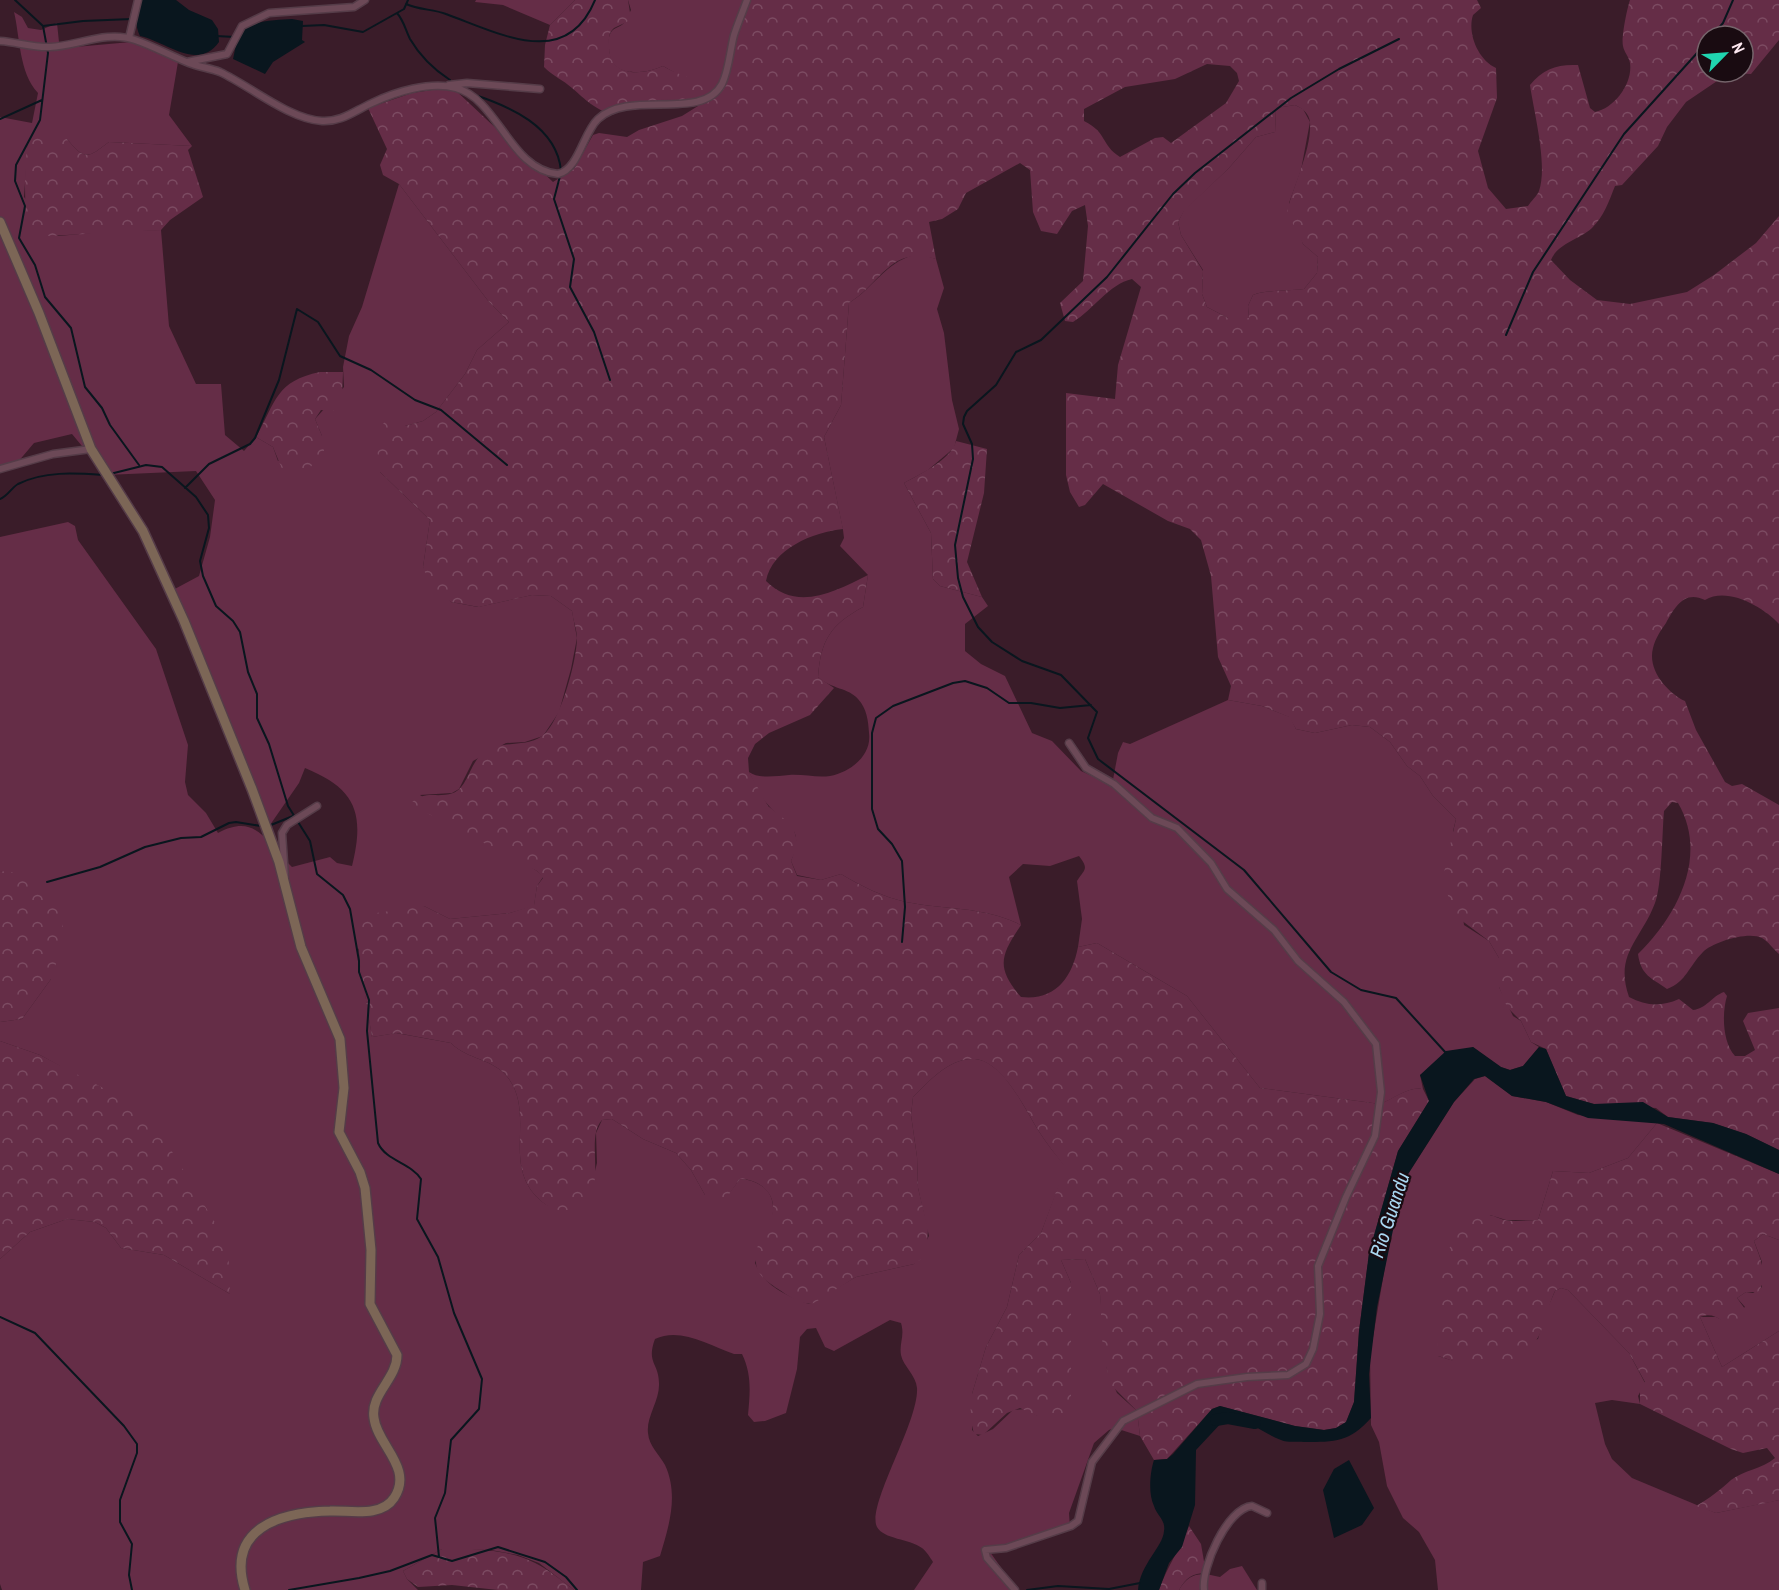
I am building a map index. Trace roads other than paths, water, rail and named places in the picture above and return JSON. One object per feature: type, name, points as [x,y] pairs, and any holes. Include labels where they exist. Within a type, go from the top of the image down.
[{"type":"main road","points":[[0,222],[39,313],[91,449],[152,549],[252,789],[285,885],[298,940],[335,1022],[343,1052],[344,1088],[339,1132],[360,1172],[365,1188],[371,1250],[370,1304],[397,1355],[392,1374],[375,1404],[374,1419],[396,1461],[399,1480],[395,1497],[383,1507],[292,1515],[261,1527],[248,1540],[241,1554],[240,1571],[245,1590]]},
{"type":"street","points":[[129,38],[138,0]]},
{"type":"street","points":[[186,62],[226,54],[242,26],[269,13],[354,8],[365,0]]},
{"type":"street","points":[[440,87],[457,88],[473,97],[532,164],[553,173],[563,172],[570,166],[594,124],[604,115],[636,104],[690,104],[716,92],[722,84],[735,32],[747,0]]},
{"type":"street","points":[[0,41],[52,47],[94,38],[129,38],[186,62],[217,71],[296,113],[323,121],[342,119],[398,93],[467,83],[540,89]]},
{"type":"street","points":[[0,469],[52,454],[91,449]]},
{"type":"street","points":[[1016,1590],[987,1558],[985,1550],[1013,1546],[1071,1527],[1078,1521],[1092,1462],[1105,1440],[1123,1421],[1197,1383],[1288,1375],[1306,1364],[1313,1349],[1320,1314],[1318,1266],[1346,1197],[1375,1136],[1381,1098],[1376,1044],[1344,1002],[1298,961],[1274,930],[1227,889],[1211,863],[1177,828],[1152,818],[1111,781],[1086,768],[1069,743]]},
{"type":"street","points":[[285,885],[282,833],[293,821],[317,806]]},
{"type":"street","points":[[1204,1590],[1203,1582],[1208,1566],[1233,1515],[1248,1506],[1267,1513]]},
{"type":"water","points":[[142,0],[176,0],[189,10],[212,20],[218,29],[219,42],[211,51],[191,55],[140,36],[136,18]]},
{"type":"water","points":[[292,19],[303,21],[302,40],[305,42],[273,62],[265,74],[233,59],[237,40],[244,29],[256,23]]},
{"type":"water","points":[[1473,1047],[1501,1067],[1510,1070],[1523,1066],[1539,1047],[1546,1049],[1566,1096],[1594,1104],[1643,1102],[1668,1117],[1713,1123],[1746,1134],[1779,1150],[1779,1174],[1664,1124],[1588,1118],[1546,1102],[1512,1096],[1485,1076],[1474,1079],[1454,1102],[1403,1182],[1377,1307],[1369,1374],[1371,1418],[1349,1436],[1333,1441],[1315,1442],[1284,1441],[1240,1420],[1224,1420],[1196,1450],[1195,1505],[1182,1547],[1169,1563],[1159,1590],[1138,1590],[1143,1572],[1160,1543],[1164,1531],[1163,1521],[1155,1509],[1150,1489],[1154,1460],[1167,1459],[1173,1454],[1212,1409],[1220,1406],[1295,1426],[1324,1430],[1336,1428],[1346,1422],[1354,1402],[1359,1331],[1369,1253],[1398,1151],[1429,1101],[1420,1075],[1446,1051]]},
{"type":"water","points":[[1349,1460],[1374,1508],[1362,1525],[1334,1538],[1323,1490],[1334,1469]]},
{"type":"waterway","points":[[15,0],[43,26],[48,53],[40,120],[16,165],[15,181],[25,206],[19,238],[35,265],[45,297],[71,328],[85,387],[102,408],[110,425],[139,465]]},
{"type":"waterway","points":[[302,26],[324,25],[363,32],[404,9],[408,0]]},
{"type":"waterway","points":[[406,4],[441,12],[509,37],[529,41],[549,41],[567,35],[582,22],[595,0]]},
{"type":"waterway","points":[[1722,24],[1733,0]]},
{"type":"waterway","points":[[397,13],[418,51],[450,80]]},
{"type":"waterway","points":[[43,26],[83,21],[132,19]]},
{"type":"waterway","points":[[216,36],[235,37]]},
{"type":"waterway","points":[[1399,39],[1339,69],[1291,98],[1195,173],[1173,194],[1107,277],[1041,340],[1016,352],[996,385],[967,411],[964,417],[963,424],[972,444],[973,459],[955,545],[958,578],[963,597],[978,627],[992,642],[1022,661],[1061,675],[1097,712],[1088,738],[1098,759],[1244,870],[1331,972],[1361,990],[1396,998],[1446,1053]]},
{"type":"waterway","points":[[1506,335],[1533,272],[1624,134],[1695,55]]},
{"type":"waterway","points":[[472,94],[515,112],[541,130],[558,155],[561,171]]},
{"type":"waterway","points":[[0,119],[42,100]]},
{"type":"waterway","points":[[560,176],[554,199],[574,259],[570,287],[594,332],[610,380]]},
{"type":"waterway","points":[[185,488],[209,464],[250,444],[255,438],[279,380],[297,309],[318,322],[340,356],[371,370],[415,400],[441,410],[507,465]]},
{"type":"waterway","points":[[110,474],[146,465],[162,467],[196,497],[208,515],[209,528],[200,561],[203,576],[216,606],[233,621],[240,632],[248,672],[257,694],[257,718],[269,744],[288,806],[310,841],[317,874],[343,895],[350,909],[359,972],[369,1000],[367,1031],[378,1143],[387,1154],[411,1169],[421,1179],[417,1219],[438,1257],[454,1313],[482,1379],[479,1409],[451,1440],[445,1493],[435,1518],[439,1557]]},
{"type":"waterway","points":[[0,499],[18,484],[38,477],[70,474],[103,475]]},
{"type":"waterway","points":[[902,942],[905,907],[902,861],[892,844],[878,829],[872,809],[872,733],[876,718],[893,706],[953,683],[965,681],[987,688],[1009,703],[1031,703],[1060,708],[1091,705]]},
{"type":"waterway","points":[[271,825],[293,816]]},
{"type":"waterway","points":[[47,882],[100,867],[145,847],[181,838],[201,837],[229,823],[261,826]]},
{"type":"waterway","points":[[0,1317],[35,1333],[124,1426],[137,1444],[137,1453],[120,1500],[120,1522],[132,1544],[129,1575],[132,1590]]},
{"type":"waterway","name":"Rio Guandu","points":[[1216,1420],[1228,1418],[1255,1423]]},
{"type":"waterway","points":[[289,1590],[390,1571],[432,1555],[452,1561],[498,1547],[545,1562],[566,1577],[577,1590]]},
{"type":"waterway","points":[[1027,1590],[1058,1586],[1109,1589],[1140,1583]]}]
